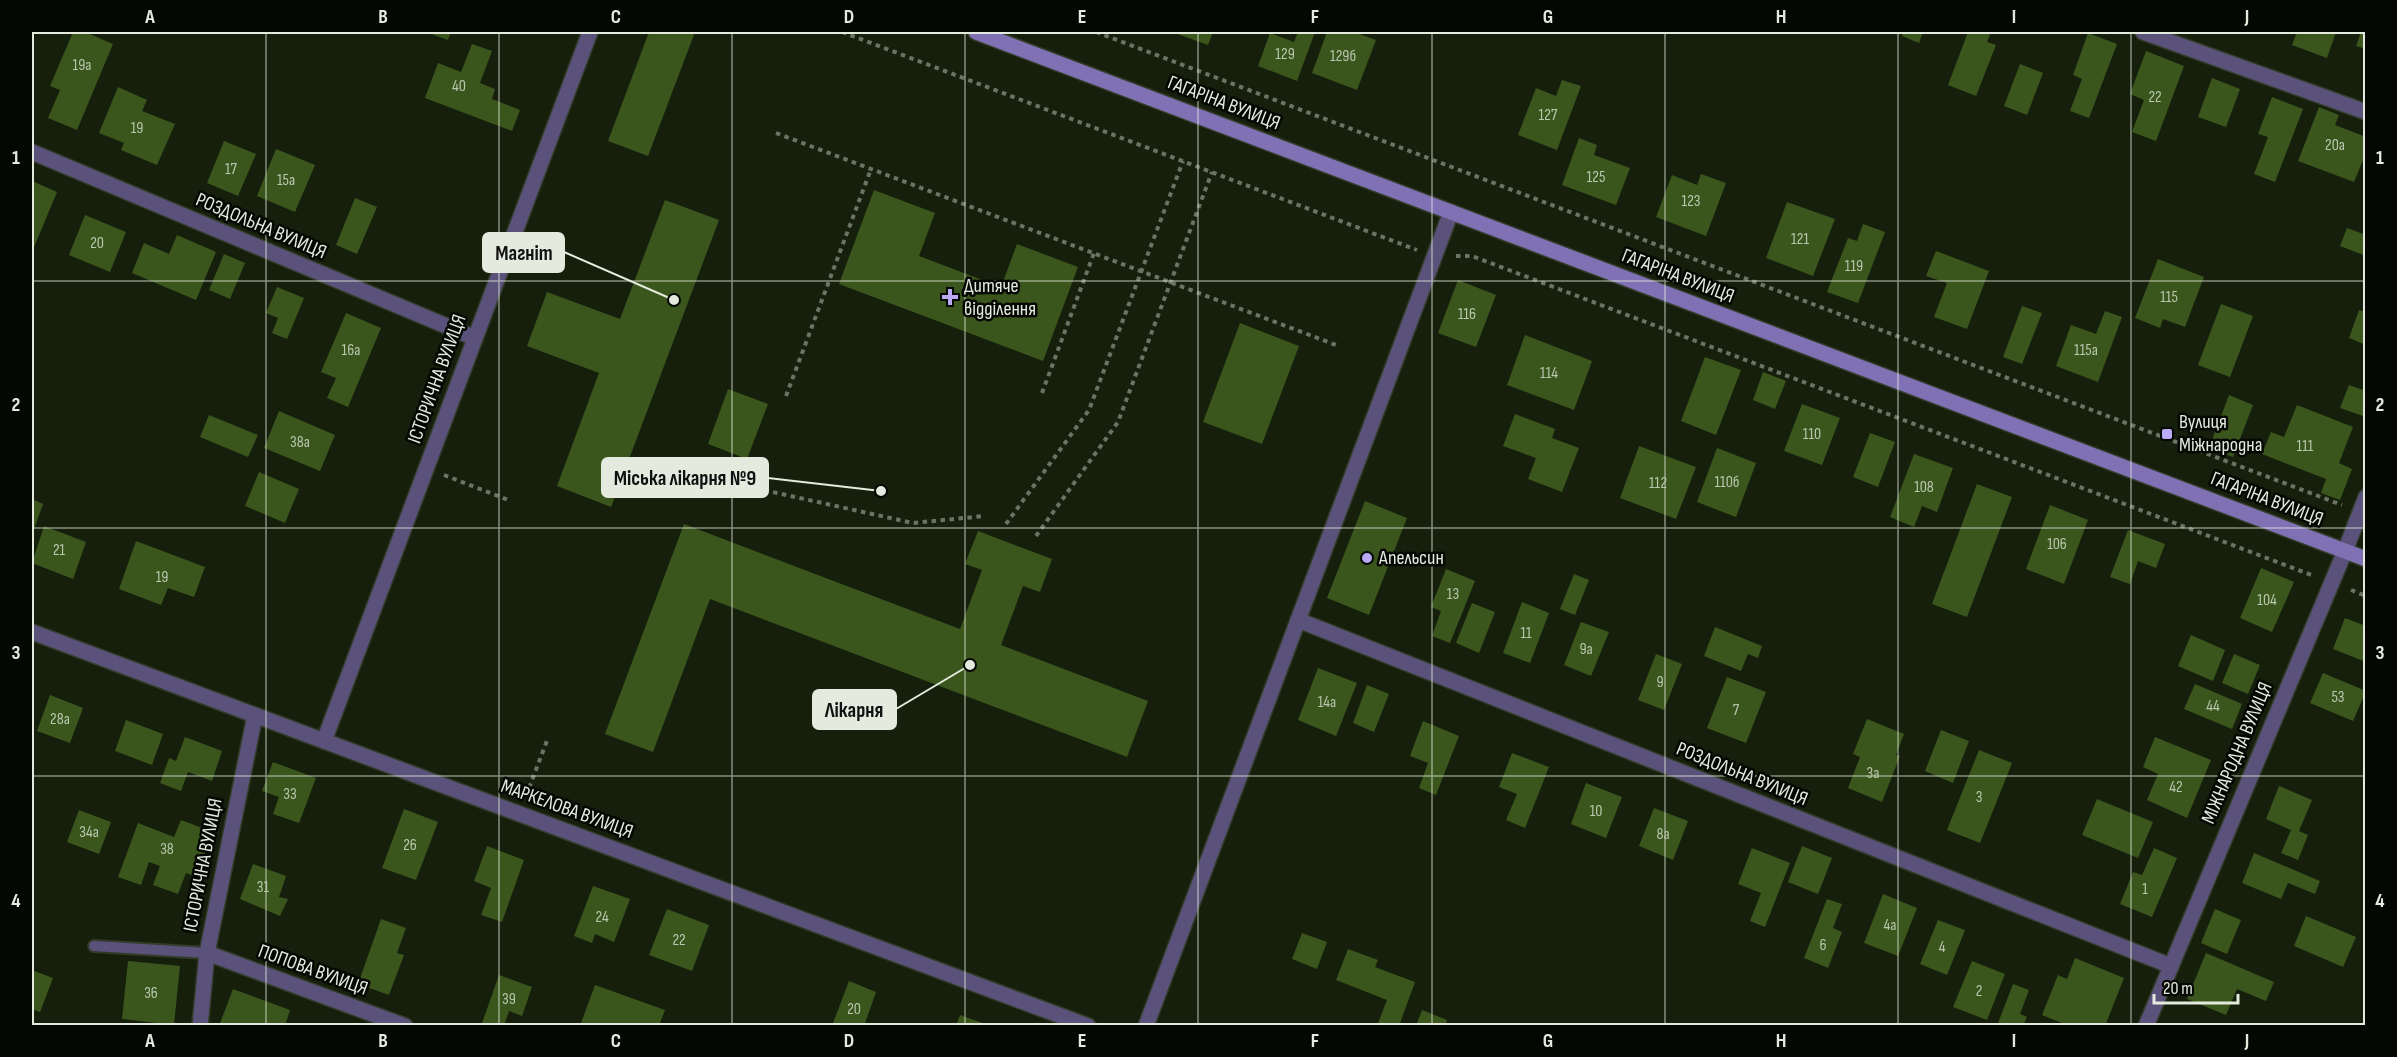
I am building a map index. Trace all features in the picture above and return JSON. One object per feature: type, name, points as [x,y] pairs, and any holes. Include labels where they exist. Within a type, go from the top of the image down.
[{"type":"street","name":"ІСТОРИЧНА ВУЛИЦЯ","points":[[324,741],[590,32]]},
{"type":"street","name":"ГАГАРІНА ВУЛИЦЯ","points":[[976,32],[2366,559]]},
{"type":"street","points":[[2143,32],[2366,112]]},
{"type":"street","name":"РОЗДОЛЬНА ВУЛИЦЯ","points":[[32,152],[475,338]]},
{"type":"street","points":[[1146,1026],[1451,212]]},
{"type":"street","name":"МІЖНАРОДНА ВУЛИЦЯ","points":[[2146,1026],[2345,552],[2363,504]]},
{"type":"street","name":"РОЗДОЛЬНА ВУЛИЦЯ","points":[[1298,620],[2171,966]]},
{"type":"street","name":"МАРКЕЛОВА ВУЛИЦЯ","points":[[32,632],[1088,1026]]},
{"type":"street","name":"ІСТОРИЧНА ВУЛИЦЯ","points":[[200,1026],[207,953],[255,715]]},
{"type":"street","name":"ПОПОВА ВУЛИЦЯ","points":[[207,953],[405,1026]]},
{"type":"lane","points":[[94,946],[207,953]]},
{"type":"path","points":[[842,32],[1435,256],[1472,256],[2366,596]]},
{"type":"path","points":[[1096,32],[2363,504]]},
{"type":"path","points":[[776,133],[1336,345]]},
{"type":"path","points":[[1006,524],[1089,410],[1182,161]]},
{"type":"path","points":[[786,396],[871,169]]},
{"type":"path","points":[[1036,536],[1118,422],[1212,172]]},
{"type":"path","points":[[1042,393],[1094,254]]},
{"type":"path","points":[[751,488],[762,458]]},
{"type":"path","points":[[651,465],[913,523],[984,516]]},
{"type":"path","points":[[426,468],[511,501]]},
{"type":"path","points":[[520,814],[548,738]]},
{"type":"building","points":[[73,32],[85,32],[113,44],[77,130],[48,118],[60,90],[50,86]]},
{"type":"building","points":[[426,32],[451,32],[448,40]]},
{"type":"building","points":[[649,32],[695,32],[648,156],[608,141]]},
{"type":"building","points":[[1172,32],[1213,32],[1208,45]]},
{"type":"building","points":[[1298,32],[1315,32],[1297,81],[1258,66],[1270,33],[1294,42]]},
{"type":"building","points":[[1327,32],[1354,32],[1376,40],[1357,90],[1312,73]]},
{"type":"building","points":[[1903,32],[1923,32],[1919,43],[1902,36]]},
{"type":"building","points":[[1968,32],[1991,32],[1987,42],[1996,45],[1976,96],[1948,85]]},
{"type":"building","points":[[2297,32],[2336,32],[2327,58],[2292,45]]},
{"type":"building","points":[[2361,32],[2366,32],[2366,49],[2356,46]]},
{"type":"building","points":[[2088,33],[2117,44],[2089,118],[2070,111],[2082,79],[2073,75]]},
{"type":"building","points":[[472,44],[492,51],[480,83],[495,89],[492,99],[520,110],[512,131],[425,98],[438,63],[461,72]]},
{"type":"building","points":[[2146,51],[2184,66],[2156,141],[2132,132],[2144,100],[2130,94]]},
{"type":"building","points":[[2020,64],[2043,73],[2027,115],[2004,106]]},
{"type":"building","points":[[2212,78],[2240,89],[2226,127],[2198,117]]},
{"type":"building","points":[[1562,80],[1581,86],[1557,150],[1518,135],[1536,88],[1556,96]]},
{"type":"building","points":[[118,87],[147,100],[142,111],[175,124],[157,165],[121,150],[124,143],[99,133]]},
{"type":"building","points":[[2272,97],[2303,109],[2275,182],[2254,174],[2268,137],[2258,134]]},
{"type":"building","points":[[2319,107],[2339,115],[2335,125],[2366,137],[2366,153],[2354,182],[2298,161]]},
{"type":"building","points":[[1579,138],[1597,145],[1594,155],[1630,168],[1616,205],[1562,185]]},
{"type":"building","points":[[224,141],[256,154],[238,196],[207,183]]},
{"type":"building","points":[[276,149],[315,165],[295,212],[257,196]]},
{"type":"building","points":[[1701,174],[1726,183],[1706,236],[1656,217],[1672,175],[1697,185]]},
{"type":"building","points":[[32,181],[57,192],[32,252]]},
{"type":"building","points":[[874,190],[935,213],[919,256],[1001,287],[1017,244],[1078,267],[1043,361],[839,284]]},
{"type":"building","points":[[355,198],[377,207],[357,254],[336,245]]},
{"type":"building","points":[[665,200],[719,220],[611,507],[557,486],[599,373],[527,346],[547,292],[620,319]]},
{"type":"building","points":[[1787,202],[1835,219],[1813,276],[1766,258]]},
{"type":"building","points":[[85,215],[126,232],[110,272],[69,255]]},
{"type":"building","points":[[1863,224],[1885,232],[1858,303],[1827,292],[1848,238],[1857,241]]},
{"type":"building","points":[[2347,228],[2366,235],[2366,256],[2340,246]]},
{"type":"building","points":[[177,235],[216,252],[196,300],[132,273],[144,243],[169,254]]},
{"type":"building","points":[[1936,251],[1989,271],[1967,329],[1934,317],[1947,283],[1926,276]]},
{"type":"building","points":[[224,254],[245,263],[230,299],[209,290]]},
{"type":"building","points":[[2158,259],[2204,277],[2185,327],[2163,319],[2160,328],[2135,318]]},
{"type":"building","points":[[1458,280],[1496,295],[1476,347],[1438,333]]},
{"type":"building","points":[[277,287],[304,298],[287,339],[272,333],[278,318],[266,313]]},
{"type":"building","points":[[2221,304],[2253,316],[2230,377],[2198,365]]},
{"type":"building","points":[[2022,306],[2042,313],[2022,364],[2003,357]]},
{"type":"building","points":[[2359,310],[2366,312],[2366,345],[2349,338]]},
{"type":"building","points":[[2105,311],[2122,317],[2098,382],[2056,366],[2071,325],[2096,334]]},
{"type":"building","points":[[346,313],[381,328],[348,407],[327,398],[336,378],[321,372]]},
{"type":"building","points":[[1240,323],[1299,346],[1262,444],[1203,422]]},
{"type":"building","points":[[1525,335],[1592,361],[1574,410],[1507,385]]},
{"type":"building","points":[[1705,357],[1741,370],[1716,435],[1681,421]]},
{"type":"building","points":[[1763,372],[1786,381],[1775,409],[1753,400]]},
{"type":"building","points":[[2349,385],[2366,391],[2366,417],[2340,408]]},
{"type":"building","points":[[728,389],[768,404],[747,459],[708,444]]},
{"type":"building","points":[[2229,395],[2253,405],[2233,457],[2209,448]]},
{"type":"building","points":[[1802,404],[1840,418],[1822,465],[1784,451]]},
{"type":"building","points":[[2297,405],[2353,427],[2339,463],[2352,469],[2340,500],[2321,493],[2326,479],[2262,454],[2271,432],[2284,437]]},
{"type":"building","points":[[279,411],[335,435],[320,471],[264,448]]},
{"type":"building","points":[[1515,414],[1555,429],[1552,438],[1579,448],[1562,492],[1528,479],[1536,458],[1503,446]]},
{"type":"building","points":[[209,415],[258,435],[248,457],[200,437]]},
{"type":"building","points":[[1870,433],[1895,442],[1878,487],[1853,477]]},
{"type":"building","points":[[1639,446],[1696,467],[1676,519],[1620,498]]},
{"type":"building","points":[[1717,448],[1756,463],[1736,517],[1697,502]]},
{"type":"building","points":[[1914,454],[1953,468],[1937,512],[1922,506],[1914,527],[1890,517]]},
{"type":"building","points":[[259,472],[299,489],[285,523],[245,506]]},
{"type":"building","points":[[1977,484],[2012,497],[1967,617],[1932,604]]},
{"type":"building","points":[[32,499],[43,504],[32,535]]},
{"type":"building","points":[[1365,501],[1407,518],[1369,615],[1327,598]]},
{"type":"building","points":[[2050,505],[2088,520],[2064,584],[2026,569]]},
{"type":"building","points":[[684,524],[960,629],[982,570],[965,564],[978,531],[1052,559],[1040,592],[1023,586],[1001,645],[1148,701],[1127,757],[710,599],[653,752],[605,734]]},
{"type":"building","points":[[44,526],[86,542],[73,579],[32,563]]},
{"type":"building","points":[[2128,530],[2165,544],[2156,568],[2138,561],[2130,584],[2110,577]]},
{"type":"building","points":[[136,541],[205,567],[194,597],[168,588],[161,605],[119,589]]},
{"type":"building","points":[[2261,568],[2294,582],[2272,632],[2240,618]]},
{"type":"building","points":[[1446,569],[1475,581],[1450,643],[1432,636],[1441,611],[1431,607]]},
{"type":"building","points":[[1574,574],[1589,580],[1575,615],[1560,609]]},
{"type":"building","points":[[1522,602],[1549,613],[1530,663],[1503,653]]},
{"type":"building","points":[[1472,603],[1495,612],[1479,653],[1456,643]]},
{"type":"building","points":[[2345,618],[2366,626],[2366,662],[2333,649]]},
{"type":"building","points":[[1581,622],[1609,632],[1591,676],[1564,665]]},
{"type":"building","points":[[1715,627],[1762,646],[1758,658],[1748,654],[1741,671],[1704,656]]},
{"type":"building","points":[[2191,635],[2225,650],[2213,681],[2178,666]]},
{"type":"building","points":[[1656,654],[1682,664],[1664,710],[1638,700]]},
{"type":"building","points":[[2234,654],[2260,665],[2248,694],[2222,683]]},
{"type":"building","points":[[1318,668],[1357,683],[1336,736],[1298,720]]},
{"type":"building","points":[[2323,673],[2366,691],[2353,721],[2310,703]]},
{"type":"building","points":[[1727,677],[1766,692],[1746,743],[1707,728]]},
{"type":"building","points":[[2195,684],[2242,704],[2232,729],[2184,709]]},
{"type":"building","points":[[1367,685],[1389,694],[1374,732],[1353,723]]},
{"type":"building","points":[[50,695],[83,708],[70,743],[37,731]]},
{"type":"building","points":[[1867,719],[1904,734],[1896,755],[1900,756],[1882,802],[1848,788],[1860,757],[1853,754]]},
{"type":"building","points":[[126,720],[163,734],[152,765],[115,751]]},
{"type":"building","points":[[1423,721],[1459,736],[1436,795],[1419,788],[1428,763],[1410,756]]},
{"type":"building","points":[[1941,730],[1969,741],[1953,783],[1925,771]]},
{"type":"building","points":[[185,737],[222,751],[212,781],[188,772],[181,791],[160,783],[169,758],[176,761]]},
{"type":"building","points":[[2155,737],[2211,760],[2187,818],[2147,800],[2158,774],[2143,767]]},
{"type":"building","points":[[1979,750],[2012,763],[1980,843],[1947,830]]},
{"type":"building","points":[[1512,753],[1549,767],[1525,828],[1506,820],[1517,794],[1499,787]]},
{"type":"building","points":[[273,762],[316,778],[299,823],[273,814],[279,797],[262,791]]},
{"type":"building","points":[[1586,783],[1622,797],[1606,838],[1571,824]]},
{"type":"building","points":[[2279,786],[2312,800],[2299,831],[2308,835],[2298,860],[2281,853],[2291,830],[2266,819]]},
{"type":"building","points":[[2097,799],[2153,822],[2138,858],[2082,835]]},
{"type":"building","points":[[1654,808],[1688,821],[1673,860],[1639,846]]},
{"type":"building","points":[[404,809],[438,822],[416,880],[382,868]]},
{"type":"building","points":[[79,810],[111,822],[99,854],[67,842]]},
{"type":"building","points":[[181,820],[213,832],[196,877],[186,873],[178,894],[153,885],[160,866],[149,862],[141,885],[118,877],[138,823],[174,837]]},
{"type":"building","points":[[487,846],[524,860],[502,922],[481,915],[491,888],[474,881]]},
{"type":"building","points":[[1802,846],[1832,858],[1818,894],[1788,882]]},
{"type":"building","points":[[1752,848],[1790,863],[1765,927],[1750,921],[1761,893],[1738,884]]},
{"type":"building","points":[[2154,848],[2177,858],[2152,917],[2120,904],[2133,872],[2142,875]]},
{"type":"building","points":[[2254,853],[2320,881],[2315,894],[2288,883],[2281,899],[2242,883]]},
{"type":"building","points":[[253,864],[286,876],[279,897],[288,899],[280,916],[240,899]]},
{"type":"building","points":[[593,886],[630,899],[614,942],[595,934],[592,943],[574,936]]},
{"type":"building","points":[[1883,894],[1917,908],[1898,956],[1864,943]]},
{"type":"building","points":[[1827,899],[1842,904],[1833,928],[1842,932],[1828,968],[1804,958]]},
{"type":"building","points":[[667,909],[709,925],[692,971],[649,955]]},
{"type":"building","points":[[2215,909],[2241,920],[2227,954],[2201,943]]},
{"type":"building","points":[[2306,916],[2356,937],[2343,967],[2294,946]]},
{"type":"building","points":[[381,919],[406,928],[397,953],[404,955],[389,995],[358,984]]},
{"type":"building","points":[[1938,920],[1965,930],[1947,975],[1920,964]]},
{"type":"building","points":[[1302,933],[1327,942],[1317,969],[1292,959]]},
{"type":"building","points":[[1348,949],[1378,960],[1375,967],[1415,982],[1399,1026],[1377,1026],[1387,1000],[1336,980]]},
{"type":"building","points":[[2206,953],[2274,982],[2266,1001],[2237,989],[2226,1015],[2187,999]]},
{"type":"building","points":[[2075,958],[2124,978],[2105,1026],[2069,1026],[2042,1015],[2058,975],[2067,979]]},
{"type":"building","points":[[128,961],[180,966],[174,1025],[122,1019]]},
{"type":"building","points":[[1972,961],[2005,974],[1987,1020],[1953,1007]]},
{"type":"building","points":[[32,970],[53,978],[40,1012],[32,1009]]},
{"type":"building","points":[[499,975],[532,987],[522,1016],[509,1011],[504,1026],[481,1026]]},
{"type":"building","points":[[849,981],[876,992],[864,1026],[832,1026]]},
{"type":"building","points":[[2013,984],[2029,990],[2020,1014],[2027,1017],[2023,1026],[2004,1026],[1998,1023]]},
{"type":"building","points":[[595,985],[665,1010],[659,1026],[580,1026]]},
{"type":"building","points":[[233,989],[290,1010],[285,1026],[219,1026]]},
{"type":"building","points":[[1422,1010],[1447,1020],[1445,1026],[1416,1026]]},
{"type":"building","points":[[960,1015],[988,1025],[988,1026],[956,1026]]},
{"type":"place","name":"Дитяче відділення","points":[[950,297]]},
{"type":"place","name":"Магніт","points":[[674,300]]},
{"type":"place","name":"Вулиця Міжнародна","points":[[2167,434]]},
{"type":"place","name":"Міська лікарня №9","points":[[881,491]]},
{"type":"place","name":"Апельсин","points":[[1367,558]]},
{"type":"place","name":"Лікарня","points":[[970,665]]}]
